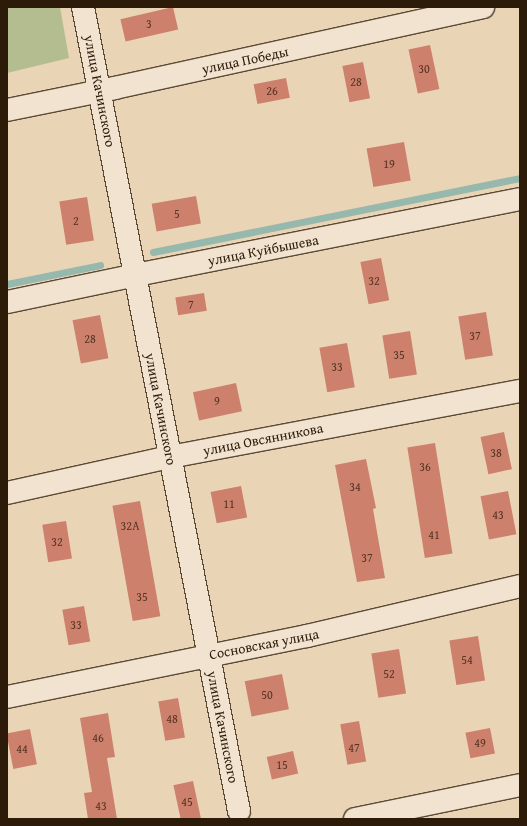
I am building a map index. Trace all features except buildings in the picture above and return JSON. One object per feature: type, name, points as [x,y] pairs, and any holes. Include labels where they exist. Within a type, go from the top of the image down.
[{"type":"street","name":"улица Качинского","points":[[83,7],[239,811]]},
{"type":"street","name":"улица Победы","points":[[7,110],[100,92],[483,7]]},
{"type":"street","name":"улица Куйбышева","points":[[7,302],[520,199]]},
{"type":"street","name":"улица Овсянникова","points":[[7,493],[170,457],[520,391]]},
{"type":"street","name":"Сосновская улица","points":[[7,697],[307,636],[520,586]]},
{"type":"street","points":[[354,819],[520,785]]},
{"type":"green space","points":[[7,7],[60,7],[69,58],[7,73]]},
{"type":"waterway","points":[[153,252],[520,178]]},
{"type":"waterway","points":[[7,284],[100,265]]}]
